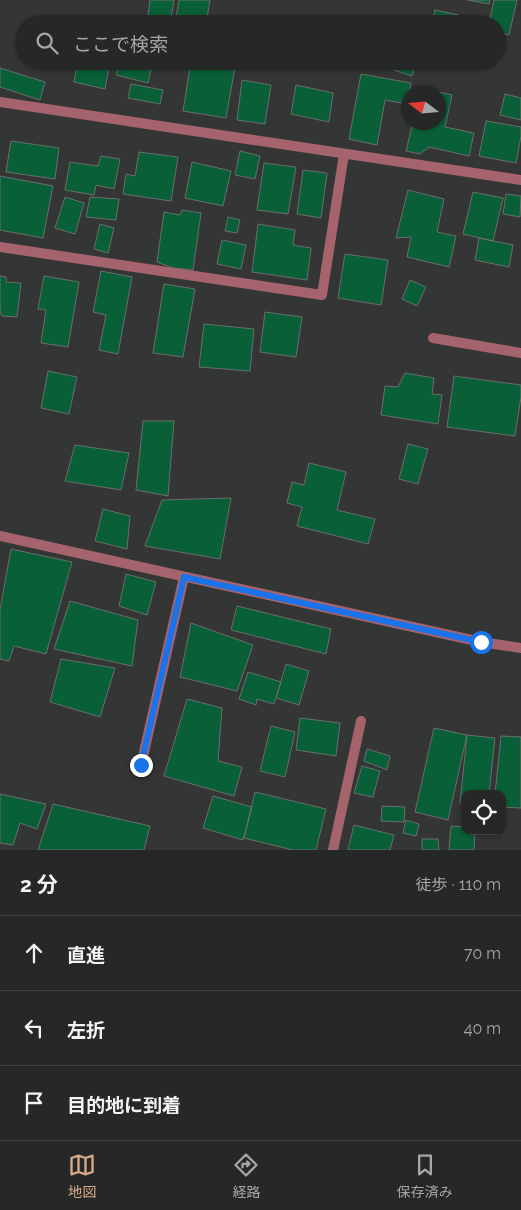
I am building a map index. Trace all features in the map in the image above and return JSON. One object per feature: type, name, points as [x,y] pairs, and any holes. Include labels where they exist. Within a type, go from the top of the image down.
[{"type":"street","points":[[0,102],[521,180]]},
{"type":"street","points":[[0,247],[322,295],[344,154]]},
{"type":"street","points":[[433,338],[521,353]]},
{"type":"street","points":[[0,536],[481,642],[521,648]]},
{"type":"street","points":[[141,765],[184,577]]},
{"type":"street","points":[[333,850],[362,721]]},
{"type":"building","points":[[150,0],[174,0],[172,15],[148,15]]},
{"type":"building","points":[[179,0],[210,0],[208,15],[176,15]]},
{"type":"building","points":[[468,0],[490,0],[489,4]]},
{"type":"building","points":[[494,0],[517,0],[509,35],[506,34],[506,15],[491,15]]},
{"type":"building","points":[[435,10],[459,15],[434,15]]},
{"type":"building","points":[[0,68],[45,82],[40,100],[0,87]]},
{"type":"building","points":[[76,70],[108,70],[105,89],[74,82]]},
{"type":"building","points":[[117,70],[151,70],[148,83],[116,75]]},
{"type":"building","points":[[190,70],[234,70],[226,118],[183,111]]},
{"type":"building","points":[[394,70],[414,70],[412,76]]},
{"type":"building","points":[[361,74],[411,83],[411,85],[401,85],[401,103],[385,100],[377,145],[349,139]]},
{"type":"building","points":[[242,80],[271,85],[265,124],[237,120]]},
{"type":"building","points":[[131,84],[163,90],[160,104],[128,98]]},
{"type":"building","points":[[296,85],[333,93],[329,122],[291,114]]},
{"type":"building","points":[[446,94],[452,95],[446,122]]},
{"type":"building","points":[[505,94],[521,98],[521,120],[500,115]]},
{"type":"building","points":[[486,121],[521,127],[516,163],[479,156]]},
{"type":"building","points":[[446,127],[474,133],[469,156],[429,147],[420,154],[406,151],[411,130],[446,130]]},
{"type":"building","points":[[11,141],[59,148],[55,179],[6,172]]},
{"type":"building","points":[[240,151],[260,156],[255,179],[235,175]]},
{"type":"building","points":[[139,152],[178,157],[171,201],[123,194],[126,174],[135,176]]},
{"type":"building","points":[[101,156],[120,159],[114,189],[96,185],[94,195],[65,190],[70,162],[98,166]]},
{"type":"building","points":[[192,162],[231,171],[223,206],[185,198]]},
{"type":"building","points":[[264,163],[296,167],[288,214],[257,210]]},
{"type":"building","points":[[303,170],[327,173],[321,218],[297,214]]},
{"type":"building","points":[[0,176],[53,186],[43,238],[0,230]]},
{"type":"building","points":[[408,190],[444,199],[437,232],[456,236],[449,267],[407,257],[411,237],[396,238]]},
{"type":"building","points":[[473,192],[503,198],[493,241],[463,234]]},
{"type":"building","points":[[506,194],[521,196],[520,217],[503,214]]},
{"type":"building","points":[[65,197],[84,203],[75,234],[55,228]]},
{"type":"building","points":[[90,197],[119,199],[116,220],[86,217]]},
{"type":"building","points":[[182,210],[201,213],[193,270],[173,268],[157,262],[164,212],[180,215]]},
{"type":"building","points":[[228,217],[240,220],[237,233],[225,231]]},
{"type":"building","points":[[100,224],[114,228],[108,253],[94,249]]},
{"type":"building","points":[[258,224],[295,230],[293,245],[311,248],[307,280],[252,272]]},
{"type":"building","points":[[479,238],[513,245],[509,267],[475,260]]},
{"type":"building","points":[[222,240],[246,245],[241,269],[217,264]]},
{"type":"building","points":[[345,254],[388,260],[381,305],[338,298]]},
{"type":"building","points":[[101,271],[132,277],[118,354],[99,350],[106,315],[93,312]]},
{"type":"building","points":[[0,276],[6,277],[6,282],[21,283],[17,317],[2,316],[0,310]]},
{"type":"building","points":[[44,276],[79,282],[68,347],[41,343],[46,310],[38,309]]},
{"type":"building","points":[[410,280],[426,287],[417,306],[402,299]]},
{"type":"building","points":[[164,284],[195,289],[183,357],[153,353]]},
{"type":"building","points":[[265,312],[302,317],[296,357],[260,352]]},
{"type":"building","points":[[204,324],[254,329],[250,371],[199,367]]},
{"type":"building","points":[[48,371],[77,377],[69,414],[41,408]]},
{"type":"building","points":[[405,373],[434,378],[432,394],[442,395],[438,424],[381,415],[385,386],[398,387]]},
{"type":"building","points":[[454,376],[521,385],[515,436],[447,427]]},
{"type":"building","points":[[143,421],[174,421],[168,496],[136,490]]},
{"type":"building","points":[[408,444],[428,449],[418,484],[399,479]]},
{"type":"building","points":[[75,445],[129,453],[121,490],[65,481]]},
{"type":"building","points":[[309,463],[346,472],[337,510],[375,519],[368,544],[297,526],[302,507],[287,503],[292,482],[304,485]]},
{"type":"building","points":[[231,498],[220,559],[145,546],[162,500]]},
{"type":"building","points":[[103,509],[130,516],[127,549],[95,541]]},
{"type":"building","points":[[11,549],[72,562],[46,654],[14,646],[9,661],[0,659],[0,610]]},
{"type":"building","points":[[126,574],[156,582],[147,615],[119,606]]},
{"type":"building","points":[[70,601],[138,620],[132,666],[54,649]]},
{"type":"building","points":[[237,606],[331,629],[326,654],[231,630]]},
{"type":"building","points":[[191,623],[253,645],[237,691],[180,677]]},
{"type":"building","points":[[61,659],[115,668],[100,717],[50,702]]},
{"type":"building","points":[[286,664],[309,671],[299,705],[276,698]]},
{"type":"building","points":[[248,672],[281,682],[274,704],[257,699],[256,705],[239,699]]},
{"type":"building","points":[[187,699],[222,708],[218,761],[242,767],[234,796],[164,776]]},
{"type":"building","points":[[300,718],[340,723],[336,756],[296,750]]},
{"type":"building","points":[[271,726],[295,732],[285,777],[260,771]]},
{"type":"building","points":[[434,728],[467,735],[448,820],[415,812]]},
{"type":"building","points":[[467,735],[495,738],[489,790],[461,790]]},
{"type":"building","points":[[501,736],[521,737],[521,808],[506,807],[506,790],[495,790]]},
{"type":"building","points":[[367,749],[390,756],[387,770],[364,761]]},
{"type":"building","points":[[362,766],[380,771],[373,797],[354,793]]},
{"type":"building","points":[[255,792],[326,809],[316,850],[293,850],[244,838]]},
{"type":"building","points":[[0,794],[46,804],[37,829],[20,823],[13,845],[0,843]]},
{"type":"building","points":[[213,796],[252,807],[243,840],[203,828]]},
{"type":"building","points":[[53,804],[150,826],[144,850],[38,850]]},
{"type":"building","points":[[382,806],[405,807],[404,822],[381,821]]},
{"type":"building","points":[[406,820],[419,824],[416,836],[403,833]]},
{"type":"building","points":[[354,825],[394,835],[390,850],[348,850]]},
{"type":"building","points":[[451,826],[461,827],[461,835],[475,835],[474,850],[449,850]]},
{"type":"building","points":[[422,839],[438,839],[439,850],[422,850]]},
{"type":"route","points":[[141,765],[184,577],[481,642]]}]
